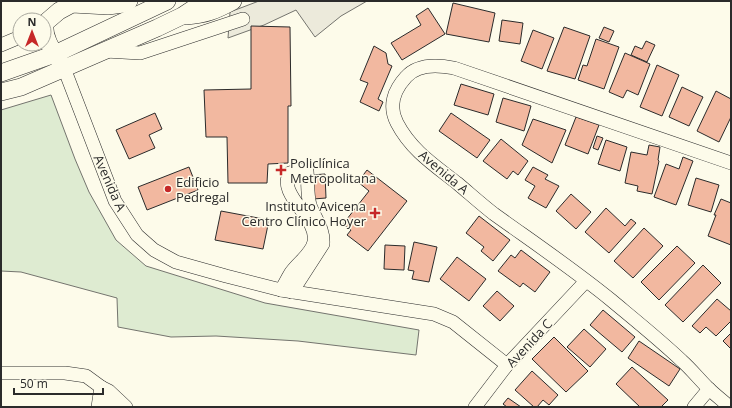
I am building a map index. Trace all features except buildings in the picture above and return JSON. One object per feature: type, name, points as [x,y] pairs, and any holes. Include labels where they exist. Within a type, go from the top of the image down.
[{"type":"main road","points":[[52,17],[59,11],[72,4],[108,6],[124,4],[129,1]]},
{"type":"main road","points":[[1,92],[21,87],[60,61],[167,1]]},
{"type":"main road","points":[[6,70],[60,61],[103,51],[182,16],[204,1]]},
{"type":"main road","points":[[182,16],[199,15],[217,10],[233,1]]},
{"type":"main road","points":[[52,47],[60,61]]},
{"type":"main road","points":[[1,82],[51,68],[60,61]]},
{"type":"street","points":[[52,14],[62,1]]},
{"type":"street","points":[[103,51],[140,53],[243,19]]},
{"type":"street","points":[[1,45],[12,40]]},
{"type":"street","name":"Avenida A","points":[[60,61],[115,201],[137,235],[154,250],[176,262],[286,291],[434,314],[453,322],[507,365]]},
{"type":"street","name":"Avenida A","points":[[730,407],[709,389],[682,361],[611,300],[492,212],[456,182],[432,165],[413,146],[396,120],[392,103],[398,88],[408,75],[415,70],[440,65],[454,68],[731,163]]},
{"type":"street","points":[[299,170],[307,171],[310,206],[320,224],[323,244],[286,291],[291,273],[312,250],[314,241],[314,235],[309,222],[289,191],[287,184],[287,177],[290,173],[299,170]]},
{"type":"street","name":"Avenida C","points":[[475,407],[507,365],[586,281]]},
{"type":"street","points":[[1,373],[66,373],[86,376],[100,387],[109,391],[126,407]]},
{"type":"street","points":[[98,407],[100,387]]},
{"type":"street","points":[[100,387],[110,407]]},
{"type":"street","points":[[694,407],[709,389]]},
{"type":"green space","points":[[51,95],[89,192],[116,240],[146,266],[265,303],[419,330],[416,355],[298,341],[216,336],[171,337],[118,327],[117,298],[21,272],[1,271],[1,110]]},
{"type":"shaded area","points":[[259,1],[367,1],[341,16],[315,37],[296,10],[264,25],[228,38],[230,12]]},
{"type":"place","name":"Policlínica Metropolitana","points":[[281,170]]},
{"type":"place","name":"Edificio Pedregal","points":[[168,189]]},
{"type":"place","name":"Instituto Avicena Centro Clínico Hoyer","points":[[375,213]]}]
